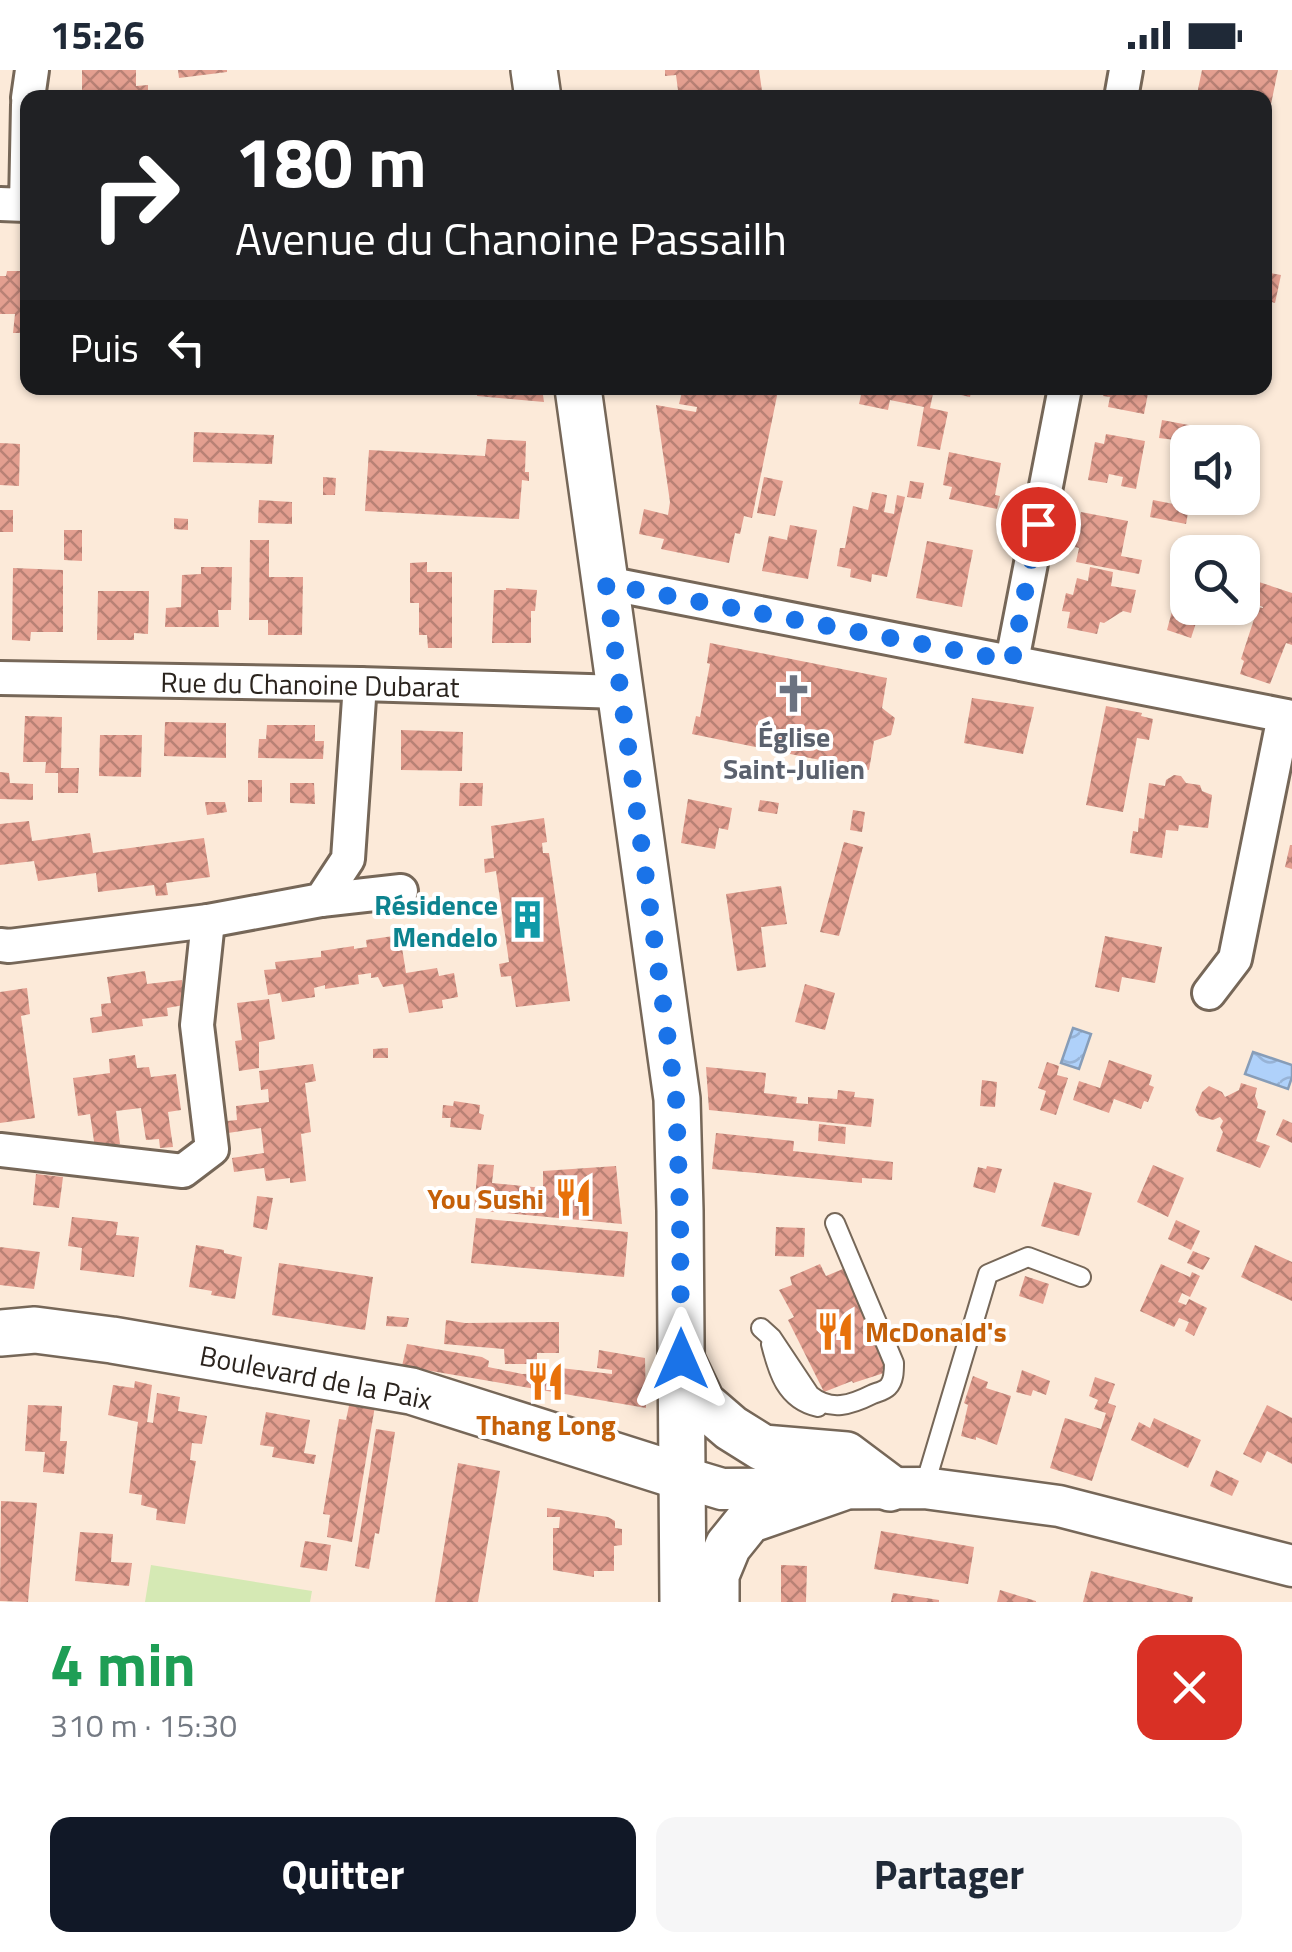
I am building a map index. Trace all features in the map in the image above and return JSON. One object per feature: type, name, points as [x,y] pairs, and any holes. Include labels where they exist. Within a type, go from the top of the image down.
[{"type":"main road","points":[[579,395],[676,1099],[683,1602]]},
{"type":"main road","name":"Boulevard de la Paix","points":[[0,1333],[35,1330],[112,1340],[411,1391],[682,1476]]},
{"type":"main road","points":[[681,1359],[702,1402],[731,1428],[763,1448],[846,1455],[907,1488]]},
{"type":"main road","points":[[716,1602],[716,1575],[728,1546],[749,1520],[840,1488]]},
{"type":"street","points":[[1012,661],[1064,395]]},
{"type":"street","points":[[606,584],[1288,716],[1235,958],[1209,994]]},
{"type":"street","name":"Rue du Chanoine Dubarat","points":[[0,678],[621,692]]},
{"type":"street","points":[[321,900],[348,860],[360,684]]},
{"type":"street","points":[[0,946],[208,921],[401,890]]},
{"type":"street","points":[[0,1150],[183,1171],[212,1149],[197,1024],[208,921]]},
{"type":"street","points":[[682,1476],[722,1489],[907,1488],[1059,1506],[1292,1566]]},
{"type":"lane","points":[[765,1331],[818,1402],[845,1406],[888,1387],[894,1363],[835,1223]]},
{"type":"lane","points":[[907,1488],[988,1274],[1028,1257],[1081,1278]]},
{"type":"green space","points":[[151,1565],[312,1591],[310,1602],[145,1602]]},
{"type":"water","points":[[1073,1028],[1091,1034],[1079,1069],[1061,1063]]},
{"type":"water","points":[[1253,1052],[1292,1065],[1288,1089],[1245,1074]]},
{"type":"building","points":[[82,70],[136,70],[136,86],[148,85],[148,90],[82,90]]},
{"type":"building","points":[[178,70],[227,70],[227,72],[179,78]]},
{"type":"building","points":[[665,70],[759,70],[762,90],[678,90],[676,75],[665,76]]},
{"type":"building","points":[[1202,70],[1278,70],[1272,99],[1272,90],[1198,90]]},
{"type":"building","points":[[7,271],[20,271],[20,333],[13,333],[15,314],[0,314],[0,276],[6,276]]},
{"type":"building","points":[[1272,273],[1281,275],[1275,303],[1272,302]]},
{"type":"building","points":[[543,395],[544,402],[477,396]]},
{"type":"building","points":[[681,395],[777,395],[752,518],[744,516],[740,534],[735,533],[729,563],[661,549],[664,539],[639,534],[644,509],[668,515],[670,502],[656,405],[696,412],[697,407],[679,404]]},
{"type":"building","points":[[861,395],[933,395],[930,408],[948,412],[940,450],[917,446],[924,407],[890,400],[888,410],[859,404]]},
{"type":"building","points":[[1148,395],[1144,414],[1108,407],[1110,397],[1103,396]]},
{"type":"building","points":[[1162,420],[1189,425],[1170,425],[1170,439],[1159,438]]},
{"type":"building","points":[[194,432],[274,435],[272,464],[193,462]]},
{"type":"building","points":[[1106,434],[1145,441],[1136,489],[1121,486],[1123,477],[1109,474],[1107,483],[1088,480],[1095,442],[1104,444]]},
{"type":"building","points":[[487,439],[526,441],[525,472],[529,472],[529,481],[522,480],[519,519],[365,511],[369,450],[485,456]]},
{"type":"building","points":[[0,443],[20,444],[19,486],[0,485]]},
{"type":"building","points":[[949,452],[1001,463],[995,495],[1000,496],[997,509],[949,499],[952,487],[943,485]]},
{"type":"building","points":[[323,477],[336,478],[335,495],[323,495]]},
{"type":"building","points":[[764,477],[783,481],[775,516],[757,513]]},
{"type":"building","points":[[910,481],[924,483],[921,499],[907,497]]},
{"type":"building","points":[[872,492],[887,495],[884,512],[894,514],[897,495],[905,497],[887,577],[872,574],[871,582],[850,577],[851,569],[837,566],[840,548],[845,548],[853,506],[868,510]]},
{"type":"building","points":[[259,500],[292,502],[292,524],[258,523]]},
{"type":"building","points":[[1153,500],[1170,503],[1170,515],[1188,515],[1186,524],[1150,517]]},
{"type":"building","points":[[0,510],[13,510],[13,532],[0,532]]},
{"type":"building","points":[[1081,512],[1128,521],[1121,556],[1142,560],[1139,574],[1076,562]]},
{"type":"building","points":[[174,518],[188,519],[188,530],[174,529]]},
{"type":"building","points":[[790,525],[817,530],[808,579],[762,571],[769,536],[787,540]]},
{"type":"building","points":[[64,530],[82,530],[82,561],[64,560]]},
{"type":"building","points":[[250,540],[269,540],[269,577],[303,577],[302,635],[268,635],[268,620],[249,620]]},
{"type":"building","points":[[927,541],[973,550],[962,607],[916,598]]},
{"type":"building","points":[[427,562],[427,572],[452,572],[452,648],[428,648],[427,635],[419,635],[419,603],[410,603],[410,563]]},
{"type":"building","points":[[201,567],[232,567],[231,610],[218,610],[219,627],[165,627],[166,608],[181,607],[182,575],[201,574]]},
{"type":"building","points":[[1090,567],[1113,572],[1111,586],[1136,590],[1131,613],[1123,611],[1100,622],[1097,634],[1067,628],[1070,612],[1062,611],[1066,593],[1073,595],[1077,578],[1088,581]]},
{"type":"building","points":[[13,568],[63,570],[63,632],[31,632],[30,641],[12,640]]},
{"type":"building","points":[[1260,582],[1292,593],[1292,645],[1286,643],[1270,684],[1240,674],[1252,625],[1260,625],[1263,607]]},
{"type":"building","points":[[494,590],[537,590],[535,611],[531,611],[531,643],[492,643]]},
{"type":"building","points":[[98,591],[149,591],[148,634],[134,633],[134,640],[97,640]]},
{"type":"building","points":[[1170,619],[1170,625],[1195,625],[1191,638],[1167,630]]},
{"type":"building","name":"Église Saint-Julien","points":[[710,643],[887,678],[882,708],[895,718],[891,735],[874,741],[869,770],[692,734],[696,716],[700,717]]},
{"type":"building","points":[[972,698],[1034,707],[1023,754],[964,743]]},
{"type":"building","points":[[1106,706],[1153,719],[1149,740],[1137,738],[1123,812],[1086,805]]},
{"type":"building","points":[[25,716],[62,717],[61,768],[79,768],[78,793],[58,793],[58,773],[45,773],[46,762],[23,762]]},
{"type":"building","points":[[165,722],[226,723],[226,758],[164,756]]},
{"type":"building","points":[[267,725],[315,725],[315,741],[324,741],[323,759],[258,758],[259,739],[266,739]]},
{"type":"building","points":[[401,730],[463,732],[462,771],[401,770]]},
{"type":"building","points":[[100,735],[142,735],[141,777],[99,776]]},
{"type":"building","points":[[0,772],[9,773],[10,783],[33,784],[33,800],[0,799]]},
{"type":"building","points":[[1181,776],[1186,783],[1200,785],[1202,791],[1212,795],[1208,828],[1179,825],[1178,831],[1166,830],[1162,858],[1130,853],[1133,831],[1138,832],[1139,818],[1144,819],[1149,783],[1165,786],[1166,780]]},
{"type":"building","points":[[248,780],[262,780],[262,802],[248,802]]},
{"type":"building","points":[[290,783],[314,783],[315,804],[290,803]]},
{"type":"building","points":[[460,783],[483,783],[482,806],[459,806]]},
{"type":"building","points":[[688,799],[732,808],[728,830],[719,828],[715,849],[681,843]]},
{"type":"building","points":[[760,800],[779,803],[777,814],[758,811]]},
{"type":"building","points":[[205,802],[225,802],[227,812],[207,815]]},
{"type":"building","points":[[853,810],[865,812],[862,832],[850,830]]},
{"type":"building","name":"Résidence Mendelo","points":[[544,818],[547,842],[542,843],[543,853],[549,853],[570,1001],[516,1007],[511,976],[501,977],[499,964],[509,962],[496,871],[485,873],[484,859],[494,858],[491,826]]},
{"type":"building","points":[[29,821],[32,841],[90,833],[93,853],[204,838],[210,877],[166,883],[168,895],[156,896],[154,885],[98,892],[96,873],[38,881],[34,861],[0,865],[0,824]]},
{"type":"building","points":[[844,842],[863,847],[839,936],[820,932]]},
{"type":"building","points":[[1292,845],[1292,869],[1285,867]]},
{"type":"building","points":[[781,886],[787,924],[761,927],[766,967],[737,971],[726,894]]},
{"type":"building","points":[[400,935],[406,973],[437,968],[439,976],[454,973],[458,997],[442,1000],[443,1008],[409,1013],[403,984],[383,987],[378,977],[371,978],[371,973],[358,975],[359,984],[314,988],[315,997],[282,1002],[280,993],[268,995],[264,970],[276,969],[275,962],[321,957],[321,951],[367,947],[366,940]]},
{"type":"building","points":[[1105,936],[1162,947],[1155,983],[1122,977],[1119,992],[1095,987]]},
{"type":"building","points":[[145,971],[147,984],[182,980],[184,1005],[167,1008],[168,1016],[142,1019],[143,1026],[92,1033],[90,1018],[102,1016],[101,1004],[111,1003],[107,977]]},
{"type":"building","points":[[805,984],[835,993],[825,1030],[795,1022]]},
{"type":"building","points":[[27,988],[30,1014],[21,1016],[35,1118],[0,1123],[0,992]]},
{"type":"building","points":[[269,999],[275,1039],[259,1042],[259,1068],[239,1071],[235,1041],[242,1040],[237,1003]]},
{"type":"building","points":[[388,1048],[388,1058],[373,1058],[373,1049]]},
{"type":"building","points":[[135,1055],[137,1068],[149,1067],[151,1077],[176,1074],[181,1110],[168,1112],[173,1147],[160,1148],[159,1139],[146,1140],[141,1108],[116,1111],[120,1144],[95,1148],[90,1114],[78,1116],[73,1078],[110,1073],[109,1059]]},
{"type":"building","points":[[1109,1060],[1152,1075],[1149,1085],[1154,1087],[1141,1109],[1114,1099],[1109,1113],[1073,1100],[1079,1081],[1100,1088]]},
{"type":"building","points":[[1047,1062],[1059,1066],[1057,1075],[1068,1078],[1056,1115],[1040,1110],[1046,1091],[1038,1088]]},
{"type":"building","points":[[313,1064],[316,1081],[305,1083],[311,1132],[301,1134],[306,1181],[266,1181],[264,1168],[234,1172],[232,1158],[264,1153],[261,1128],[228,1133],[227,1121],[237,1120],[236,1106],[269,1102],[268,1089],[261,1090],[259,1071]]},
{"type":"building","points":[[706,1067],[766,1073],[764,1093],[797,1097],[796,1103],[808,1104],[808,1097],[837,1099],[838,1090],[855,1092],[854,1097],[874,1099],[871,1127],[709,1110]]},
{"type":"building","points":[[982,1080],[997,1082],[995,1107],[980,1106]]},
{"type":"building","points":[[1241,1083],[1257,1088],[1257,1108],[1266,1111],[1256,1141],[1270,1146],[1260,1168],[1216,1151],[1223,1121],[1220,1117],[1213,1120],[1199,1116],[1195,1110],[1202,1092],[1209,1086],[1225,1097],[1239,1090]]},
{"type":"building","points":[[454,1101],[480,1105],[479,1113],[484,1115],[481,1130],[450,1127],[451,1118],[442,1118],[443,1105],[453,1106]]},
{"type":"building","points":[[1283,1119],[1292,1123],[1292,1143],[1276,1135]]},
{"type":"building","points":[[819,1124],[846,1127],[845,1144],[818,1141]]},
{"type":"building","points":[[716,1133],[794,1141],[793,1151],[893,1162],[892,1180],[862,1178],[862,1183],[712,1169]]},
{"type":"building","points":[[478,1164],[494,1165],[492,1183],[543,1188],[543,1171],[616,1166],[622,1224],[474,1210]]},
{"type":"building","points":[[1153,1165],[1184,1178],[1168,1217],[1137,1202]]},
{"type":"building","points":[[978,1167],[1002,1169],[995,1193],[973,1187]]},
{"type":"building","points":[[36,1174],[63,1177],[59,1208],[33,1205]]},
{"type":"building","points":[[1054,1182],[1092,1193],[1079,1236],[1041,1226]]},
{"type":"building","points":[[257,1196],[273,1198],[267,1230],[253,1227]]},
{"type":"building","points":[[72,1217],[118,1222],[116,1235],[139,1237],[134,1277],[80,1270],[82,1248],[68,1246]]},
{"type":"building","points":[[476,1218],[628,1232],[624,1277],[471,1263]]},
{"type":"building","points":[[1176,1220],[1200,1231],[1191,1250],[1168,1239]]},
{"type":"building","points":[[776,1227],[805,1228],[804,1257],[775,1256]]},
{"type":"building","points":[[196,1245],[242,1257],[235,1299],[189,1287]]},
{"type":"building","points":[[1255,1245],[1292,1262],[1292,1301],[1241,1277]]},
{"type":"building","points":[[0,1247],[40,1252],[34,1289],[0,1285]]},
{"type":"building","points":[[1193,1251],[1210,1258],[1203,1270],[1187,1263]]},
{"type":"building","points":[[279,1263],[373,1277],[365,1330],[272,1315]]},
{"type":"building","name":"McDonald's","points":[[820,1264],[826,1276],[843,1269],[855,1295],[869,1289],[894,1361],[884,1365],[884,1373],[824,1392],[788,1320],[794,1317],[779,1290],[792,1285],[790,1277]]},
{"type":"building","points":[[1161,1264],[1190,1277],[1192,1272],[1200,1276],[1190,1297],[1182,1293],[1178,1302],[1186,1305],[1189,1299],[1207,1308],[1194,1336],[1185,1331],[1189,1322],[1179,1318],[1174,1327],[1140,1311]]},
{"type":"building","points":[[1025,1276],[1049,1284],[1043,1304],[1019,1296]]},
{"type":"building","points":[[387,1316],[409,1318],[407,1327],[386,1326]]},
{"type":"building","points":[[446,1320],[559,1322],[559,1353],[537,1353],[537,1364],[505,1364],[504,1349],[444,1344]]},
{"type":"building","points":[[407,1344],[482,1357],[489,1361],[488,1367],[522,1374],[552,1373],[552,1367],[612,1374],[612,1370],[597,1368],[599,1350],[645,1358],[646,1408],[402,1366]]},
{"type":"building","points":[[1022,1370],[1050,1381],[1046,1395],[1033,1390],[1031,1396],[1016,1392]]},
{"type":"building","points":[[973,1376],[988,1382],[986,1388],[1011,1396],[997,1445],[961,1436],[968,1405],[964,1403]]},
{"type":"building","points":[[1095,1377],[1115,1384],[1108,1403],[1116,1406],[1092,1481],[1050,1468],[1065,1418],[1101,1429],[1106,1413],[1094,1409],[1098,1400],[1089,1396]]},
{"type":"building","points":[[135,1381],[152,1385],[147,1422],[153,1423],[157,1393],[180,1397],[178,1411],[207,1416],[202,1444],[192,1443],[190,1460],[196,1461],[185,1524],[156,1520],[157,1509],[141,1505],[142,1495],[129,1493],[138,1422],[108,1415],[113,1385],[134,1388]]},
{"type":"building","points":[[350,1401],[375,1406],[352,1542],[327,1537],[330,1515],[323,1514],[339,1419],[346,1420]]},
{"type":"building","points":[[28,1405],[62,1406],[60,1441],[67,1441],[64,1474],[43,1472],[45,1452],[25,1451]]},
{"type":"building","points":[[1267,1405],[1292,1418],[1292,1464],[1267,1451],[1261,1463],[1243,1454]]},
{"type":"building","points":[[266,1412],[310,1420],[304,1453],[316,1455],[314,1464],[272,1457],[274,1447],[260,1445]]},
{"type":"building","points":[[1154,1418],[1201,1440],[1188,1468],[1131,1440],[1139,1422],[1150,1428]]},
{"type":"building","points":[[376,1429],[395,1432],[379,1534],[375,1533],[369,1569],[355,1566]]},
{"type":"building","points":[[458,1463],[500,1471],[478,1602],[435,1602]]},
{"type":"building","points":[[1216,1470],[1239,1481],[1232,1496],[1210,1486]]},
{"type":"building","points":[[1,1501],[37,1503],[28,1602],[0,1601]]},
{"type":"building","points":[[547,1508],[615,1521],[615,1528],[622,1529],[622,1545],[614,1546],[614,1571],[594,1571],[594,1577],[553,1570],[553,1528],[559,1528],[560,1517],[547,1517]]},
{"type":"building","points":[[881,1531],[974,1547],[968,1584],[874,1569]]},
{"type":"building","points":[[80,1532],[113,1534],[111,1562],[132,1563],[129,1586],[75,1581]]},
{"type":"building","points":[[305,1541],[331,1545],[327,1571],[300,1567]]},
{"type":"building","points":[[781,1565],[807,1566],[806,1602],[781,1602]]},
{"type":"building","points":[[1091,1571],[1193,1597],[1192,1602],[1083,1602]]},
{"type":"building","points":[[1000,1590],[1036,1601],[1036,1602],[997,1602]]},
{"type":"building","points":[[893,1593],[939,1600],[939,1602],[891,1602]]},
{"type":"place","name":"Église Saint-Julien","points":[[794,693]]},
{"type":"place","name":"Résidence Mendelo","points":[[528,920]]},
{"type":"place","name":"You Sushi","points":[[574,1198]]},
{"type":"place","name":"McDonald's","points":[[835,1331]]},
{"type":"place","name":"Thang Long","points":[[546,1382]]},
{"type":"route","points":[[681,1359],[676,1099],[606,584],[1012,661],[1038,524]]}]
